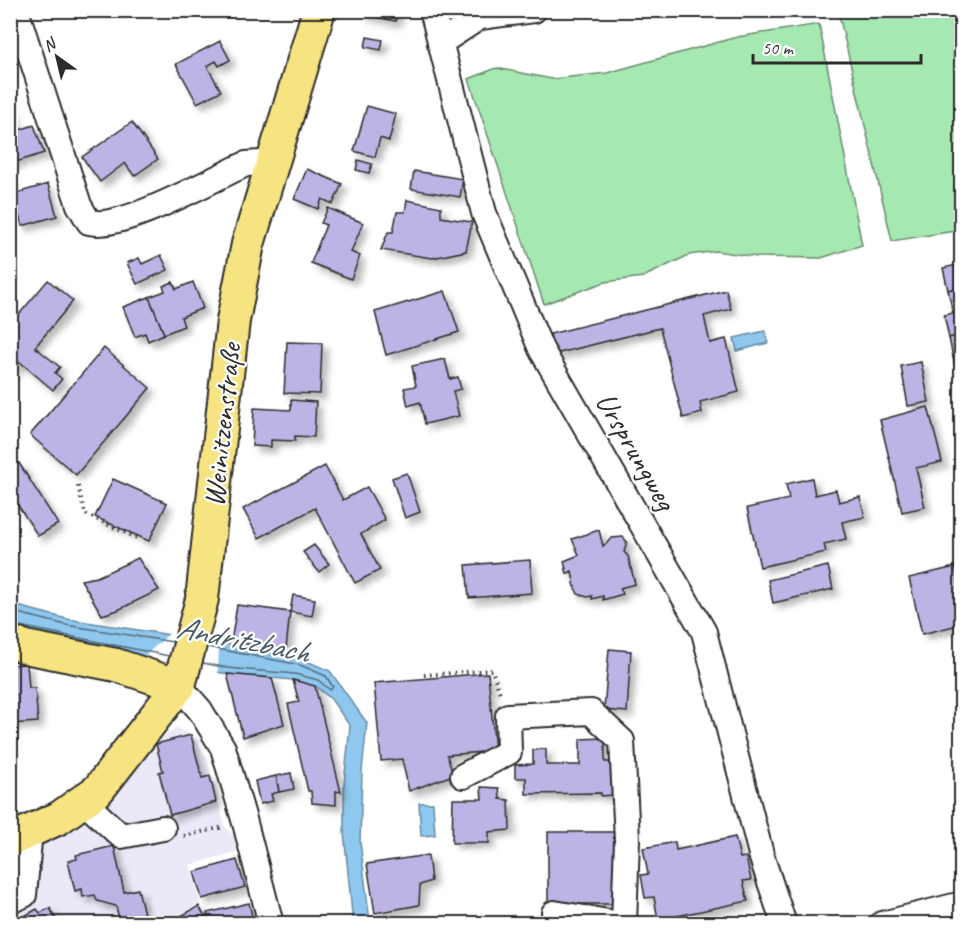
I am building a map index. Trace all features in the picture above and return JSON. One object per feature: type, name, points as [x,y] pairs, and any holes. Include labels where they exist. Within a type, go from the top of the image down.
[{"type":"main road","name":"Weinitzenstraße","points":[[182,678],[194,635],[207,562],[233,321],[248,244],[315,12]]},
{"type":"main road","points":[[10,642],[182,678],[98,790],[58,818],[20,836]]},
{"type":"street","points":[[16,10],[79,205],[89,222],[97,224],[122,220],[246,164],[271,165]]},
{"type":"street","name":"Ursprungweg","points":[[432,10],[484,213],[541,349],[704,632],[762,858],[784,924]]},
{"type":"street","points":[[442,49],[469,17],[534,10]]},
{"type":"street","points":[[182,678],[223,748],[275,921]]},
{"type":"street","points":[[463,776],[509,752],[508,716],[591,712],[622,741],[627,840],[622,924],[554,913]]},
{"type":"street","points":[[83,801],[121,836],[163,828]]},
{"type":"street","points":[[10,901],[24,895],[20,836]]},
{"type":"street","points":[[882,924],[962,904]]},
{"type":"path","points":[[78,486],[84,514],[136,538]]},
{"type":"path","points":[[424,675],[492,670],[508,716]]},
{"type":"shaded area","points":[[176,728],[193,735],[207,758],[225,827],[234,836],[236,852],[190,865],[200,903],[164,923],[11,924],[11,852],[86,820],[162,737]]},
{"type":"green space","points":[[838,11],[961,11],[961,230],[892,241]]},
{"type":"green space","points":[[819,24],[862,245],[821,258],[757,257],[716,251],[689,255],[643,277],[605,282],[544,304],[469,79],[496,68],[552,79],[607,73],[737,37]]},
{"type":"water","points":[[765,331],[768,343],[737,351],[734,338]]},
{"type":"water","points":[[10,604],[67,619],[222,643],[302,659],[330,671],[367,723],[362,770],[360,842],[369,914],[368,923],[353,923],[344,832],[344,784],[350,726],[331,699],[315,686],[293,680],[227,674],[11,629]]},
{"type":"water","points":[[419,803],[433,803],[435,835],[421,836]]},
{"type":"pier","points":[[171,632],[219,640],[218,675],[140,660]]},
{"type":"building","points":[[364,10],[397,10],[396,21],[363,15]]},
{"type":"building","points":[[367,37],[383,40],[381,50],[365,47]]},
{"type":"building","points":[[220,41],[230,60],[219,66],[216,61],[207,66],[221,91],[197,103],[176,64]]},
{"type":"building","points":[[10,104],[19,130],[34,125],[44,153],[10,164]]},
{"type":"building","points":[[367,106],[396,114],[389,141],[380,138],[375,157],[354,151]]},
{"type":"building","points":[[132,122],[158,159],[134,176],[125,163],[100,182],[82,157]]},
{"type":"building","points":[[358,160],[372,164],[369,173],[356,170]]},
{"type":"building","points":[[307,169],[342,184],[333,204],[322,199],[318,209],[294,199]]},
{"type":"building","points":[[414,171],[463,179],[460,197],[411,189]]},
{"type":"building","points":[[48,184],[57,216],[22,226],[13,194]]},
{"type":"building","points":[[407,200],[441,207],[441,217],[472,222],[466,251],[432,258],[381,250],[388,232],[393,232],[397,212],[405,212]]},
{"type":"building","points":[[328,208],[363,223],[351,252],[360,256],[351,279],[311,263],[326,225],[321,223]]},
{"type":"building","points":[[161,255],[168,270],[137,284],[127,263],[139,258],[142,264]]},
{"type":"building","points":[[962,264],[962,287],[948,290],[943,268]]},
{"type":"building","points":[[48,280],[73,301],[35,347],[60,367],[55,373],[62,379],[53,390],[20,362],[10,374],[10,325]]},
{"type":"building","points":[[173,282],[176,289],[193,282],[203,308],[181,317],[184,326],[164,334],[149,297],[165,291],[163,286]]},
{"type":"building","points":[[962,287],[962,311],[953,313],[948,290]]},
{"type":"building","points":[[726,290],[731,309],[704,316],[710,343],[726,339],[739,392],[700,402],[702,413],[683,418],[660,328],[555,354],[550,334]]},
{"type":"building","points":[[445,291],[459,332],[386,355],[375,312]]},
{"type":"building","points":[[149,297],[164,334],[148,341],[145,333],[135,337],[123,307]]},
{"type":"building","points":[[962,311],[962,335],[949,338],[944,315]]},
{"type":"building","points":[[962,335],[962,355],[953,357],[949,338]]},
{"type":"building","points":[[287,342],[322,343],[320,394],[284,393]]},
{"type":"building","points":[[104,348],[150,388],[76,475],[30,435]]},
{"type":"building","points":[[962,355],[962,378],[958,379],[953,357]]},
{"type":"building","points":[[445,359],[450,379],[458,377],[461,389],[453,391],[459,416],[425,424],[420,402],[408,406],[404,388],[416,386],[412,366]]},
{"type":"building","points":[[921,362],[929,402],[908,406],[901,366]]},
{"type":"building","points":[[291,400],[316,402],[314,437],[295,436],[295,441],[271,440],[271,447],[252,446],[254,408],[291,410]]},
{"type":"building","points":[[928,407],[942,462],[916,468],[925,507],[902,512],[880,420]]},
{"type":"building","points":[[19,463],[58,524],[38,536],[10,493],[10,468]]},
{"type":"building","points":[[325,466],[343,500],[367,487],[385,520],[361,534],[380,570],[355,583],[315,508],[259,538],[243,509]]},
{"type":"building","points":[[407,473],[420,512],[405,518],[392,478]]},
{"type":"building","points":[[812,478],[815,495],[836,490],[839,502],[860,497],[865,517],[842,522],[846,539],[824,544],[826,552],[760,567],[747,508],[789,499],[786,484]]},
{"type":"building","points":[[113,479],[167,503],[149,541],[95,517]]},
{"type":"building","points":[[599,530],[603,546],[612,538],[623,537],[627,542],[624,552],[628,556],[635,584],[620,588],[623,594],[603,600],[603,596],[592,599],[592,596],[578,594],[572,571],[567,574],[564,561],[579,555],[572,539]]},
{"type":"building","points":[[314,545],[329,564],[319,572],[303,552]]},
{"type":"building","points":[[138,558],[159,590],[118,610],[102,615],[81,580],[97,577]]},
{"type":"building","points":[[530,560],[532,593],[469,598],[466,565]]},
{"type":"building","points":[[828,566],[833,589],[773,603],[768,580]]},
{"type":"building","points":[[955,567],[962,597],[962,624],[922,634],[909,578]]},
{"type":"building","points":[[293,595],[315,599],[312,616],[290,612]]},
{"type":"building","points":[[237,605],[290,612],[286,649],[231,642]]},
{"type":"building","points":[[609,649],[631,651],[627,712],[604,710]]},
{"type":"building","points":[[27,664],[29,688],[35,688],[38,722],[10,724],[10,665]]},
{"type":"building","points":[[488,673],[495,751],[447,755],[453,775],[409,791],[402,759],[381,761],[374,683]]},
{"type":"building","points":[[227,674],[272,678],[284,724],[243,737]]},
{"type":"building","points":[[293,680],[315,686],[341,792],[336,791],[336,805],[312,803],[311,791],[308,791],[288,704],[299,702]]},
{"type":"building","points":[[191,735],[202,778],[210,776],[216,802],[170,815],[159,772],[163,771],[156,744]]},
{"type":"building","points":[[605,738],[605,762],[613,762],[614,795],[601,796],[601,793],[526,794],[526,778],[515,778],[515,765],[533,764],[533,750],[546,749],[546,765],[580,765],[580,739]]},
{"type":"building","points":[[291,773],[294,789],[279,792],[276,776]]},
{"type":"building","points":[[276,776],[279,792],[271,794],[273,801],[260,804],[255,781]]},
{"type":"building","points":[[481,787],[499,788],[500,799],[509,800],[510,830],[489,832],[489,843],[452,843],[453,799],[482,799]]},
{"type":"building","points":[[548,832],[622,832],[622,904],[548,904]]},
{"type":"building","points":[[735,837],[740,858],[746,857],[751,880],[743,881],[748,901],[658,920],[654,897],[645,898],[641,875],[648,874],[643,848],[675,842],[676,850]]},
{"type":"building","points":[[114,846],[124,892],[138,889],[144,914],[119,919],[116,906],[97,901],[95,895],[83,897],[82,889],[75,891],[68,861],[77,859],[76,855]]},
{"type":"building","points":[[428,855],[431,881],[420,885],[419,905],[375,913],[367,864]]},
{"type":"building","points":[[237,860],[245,887],[202,899],[194,872]]},
{"type":"building","points":[[249,903],[254,924],[209,924],[207,913]]},
{"type":"building","points":[[199,906],[209,924],[168,924],[168,923]]},
{"type":"building","points":[[50,908],[58,924],[10,924],[37,909],[40,913]]},
{"type":"water label","name":"Andritzbach","points":[[243,639]]}]
